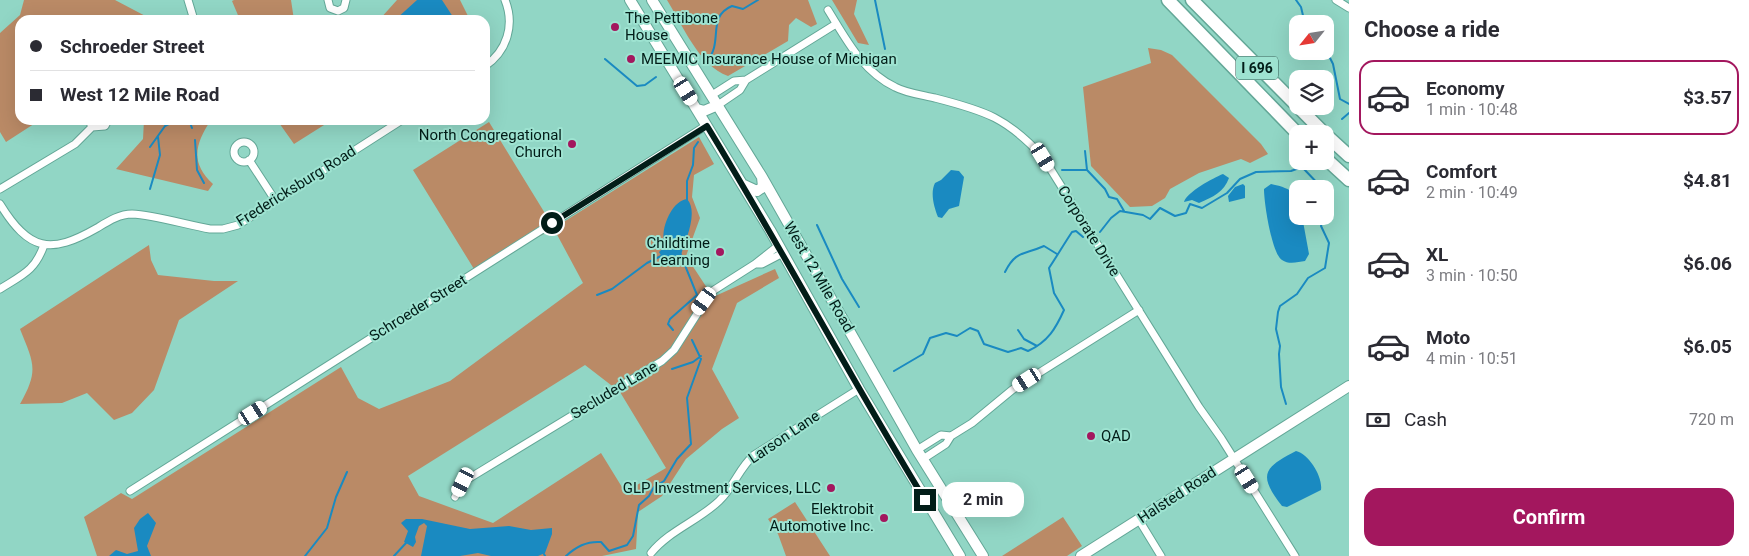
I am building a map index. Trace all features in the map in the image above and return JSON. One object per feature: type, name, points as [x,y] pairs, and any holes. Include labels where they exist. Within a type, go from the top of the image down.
[{"type":"highway","name":"I 696","points":[[1168,0],[1289,125]]},
{"type":"highway","name":"I 696","points":[[1192,0],[1316,125]]},
{"type":"highway","name":"I 696","points":[[1334,142],[1349,156]]},
{"type":"highway","points":[[1334,166],[1349,180]]},
{"type":"main road","name":"West 12 Mile Road","points":[[630,0],[743,184],[859,389],[960,556]]},
{"type":"main road","name":"West 12 Mile Road","points":[[652,0],[762,177],[917,450],[982,556]]},
{"type":"main road","points":[[697,109],[704,111],[718,105]]},
{"type":"main road","points":[[743,184],[750,190],[756,191],[763,187],[762,177]]},
{"type":"main road","points":[[770,230],[781,223],[791,226]]},
{"type":"main road","points":[[859,389],[866,397],[878,400],[883,394],[881,386]]},
{"type":"main road","name":"Halsted Road","points":[[1081,556],[1349,386]]},
{"type":"main road","points":[[925,500],[934,495],[948,501]]},
{"type":"street","points":[[188,0],[192,15]]},
{"type":"street","points":[[328,0],[330,8],[338,11],[344,8],[346,0]]},
{"type":"street","points":[[490,62],[495,59],[505,45],[510,27],[505,0]]},
{"type":"street","points":[[1336,0],[1349,8]]},
{"type":"street","name":"Corporate Drive","points":[[828,10],[851,48],[865,65],[896,88],[973,107],[1000,119],[1024,136],[1043,157],[1199,407],[1295,556]]},
{"type":"street","points":[[712,95],[734,81],[746,80],[836,24]]},
{"type":"street","points":[[718,105],[740,90],[746,80]]},
{"type":"street","points":[[0,190],[75,144],[89,125]]},
{"type":"street","name":"Fredericksburg Road","points":[[44,245],[65,244],[118,216],[131,214],[210,230],[238,225],[394,125]]},
{"type":"street","name":"Schroeder Street","points":[[130,491],[707,126]]},
{"type":"street","points":[[249,160],[275,200]]},
{"type":"street","points":[[0,204],[20,232],[44,245],[32,269],[0,289]]},
{"type":"street","name":"Secluded Lane","points":[[456,497],[463,482],[662,361],[674,350],[711,292],[755,264],[766,254],[781,249]]},
{"type":"street","points":[[923,459],[946,444],[951,436],[972,423],[1012,390],[1139,310]]},
{"type":"street","name":"Larson Lane","points":[[651,553],[669,536],[718,502],[733,485],[744,464],[754,454],[859,389]]},
{"type":"street","points":[[917,450],[941,435],[951,436]]},
{"type":"street","points":[[1139,520],[1161,556]]},
{"type":"shaded area","points":[[24,0],[115,0],[144,15],[20,15]]},
{"type":"shaded area","points":[[291,0],[293,15],[238,15],[232,1]]},
{"type":"shaded area","points":[[397,0],[460,0],[468,15],[384,15]]},
{"type":"shaded area","points":[[667,0],[808,0],[817,24],[811,27],[796,18],[789,25],[788,41],[728,76],[718,71],[700,54]]},
{"type":"shaded area","points":[[832,0],[857,0],[854,14],[869,45],[858,43]]},
{"type":"shaded area","points":[[15,20],[15,125],[32,125],[6,142],[0,132],[0,33]]},
{"type":"shaded area","points":[[1148,48],[1161,50],[1172,55],[1261,144],[1268,154],[1250,163],[1241,159],[1199,173],[1170,189],[1165,198],[1152,206],[1130,207],[1091,166],[1083,87],[1151,63]]},
{"type":"shaded area","points":[[490,124],[554,228],[699,137],[714,164],[694,175],[692,197],[700,218],[686,256],[713,297],[775,269],[779,278],[737,303],[712,369],[739,418],[722,429],[686,459],[662,496],[638,512],[636,549],[602,556],[97,556],[84,517],[121,493],[132,499],[341,367],[358,398],[379,409],[450,381],[583,283],[554,229],[474,269],[413,170],[484,125]],"holes":[[[585,365],[620,392],[666,468],[625,492],[601,453],[493,523],[419,496],[408,476]]]},
{"type":"shaded area","points":[[144,125],[208,125],[201,137],[197,153],[201,169],[213,184],[208,191],[116,169],[143,139]]},
{"type":"shaded area","points":[[281,125],[324,125],[294,144]]},
{"type":"shaded area","points":[[149,245],[151,260],[158,275],[214,281],[238,281],[179,320],[154,390],[132,413],[114,420],[87,393],[62,403],[20,404],[30,383],[32,367],[29,351],[20,329]]},
{"type":"shaded area","points":[[795,502],[830,556],[786,556],[778,534],[768,519]]},
{"type":"shaded area","points":[[1063,517],[1082,546],[1067,556],[1002,556]]},
{"type":"water","points":[[417,0],[442,0],[452,15],[400,15]]},
{"type":"water","points":[[951,170],[959,171],[964,177],[959,206],[949,209],[942,218],[938,217],[935,209],[933,200],[934,187],[935,183]]},
{"type":"water","points":[[1223,174],[1229,178],[1217,194],[1199,203],[1192,200],[1184,202],[1195,190]]},
{"type":"water","points":[[1243,184],[1245,186],[1245,198],[1229,202],[1228,196],[1235,187]]},
{"type":"water","points":[[1271,184],[1289,190],[1289,225],[1304,225],[1309,254],[1305,261],[1285,262],[1278,256],[1269,228],[1264,189]]},
{"type":"water","points":[[687,199],[692,211],[688,235],[681,255],[663,259],[659,252],[665,246],[665,225],[676,205]]},
{"type":"water","points":[[1296,451],[1306,457],[1314,467],[1320,479],[1321,490],[1287,507],[1282,506],[1269,487],[1268,473],[1277,462]]},
{"type":"water","points":[[148,513],[156,523],[147,546],[151,556],[109,556],[116,550],[127,554],[138,551],[134,528],[140,519]]},
{"type":"water","points":[[406,519],[422,519],[470,529],[509,526],[531,530],[552,528],[552,534],[545,553],[538,556],[491,556],[478,553],[460,556],[421,556],[427,526],[424,523],[419,526],[415,537],[416,542],[413,547],[404,542],[408,531],[401,523]]},
{"type":"waterway","points":[[707,61],[712,54],[717,23],[724,11],[732,6],[743,9],[758,0]]},
{"type":"waterway","points":[[875,0],[885,49]]},
{"type":"waterway","points":[[1296,0],[1301,7],[1303,15]]},
{"type":"waterway","points":[[605,59],[637,86],[645,85],[656,77]]},
{"type":"waterway","points":[[1331,60],[1340,99],[1349,104]]},
{"type":"waterway","points":[[1342,119],[1349,113]]},
{"type":"waterway","points":[[150,147],[167,125]]},
{"type":"waterway","points":[[150,189],[160,155],[158,137]]},
{"type":"waterway","points":[[195,140],[197,170],[204,183]]},
{"type":"waterway","points":[[687,201],[687,181],[693,165],[694,148],[698,142]]},
{"type":"waterway","points":[[1085,151],[1087,170]]},
{"type":"waterway","points":[[1100,232],[1111,218],[1120,211],[1143,215],[1150,219],[1160,208],[1175,216],[1186,213],[1190,204],[1202,208],[1227,193],[1240,179],[1256,172],[1291,171],[1302,167],[1314,180]]},
{"type":"waterway","points":[[1062,170],[1087,170],[1105,189],[1109,197],[1117,199],[1124,211]]},
{"type":"waterway","points":[[817,225],[842,279],[859,307]]},
{"type":"waterway","points":[[1286,404],[1281,387],[1280,346],[1276,329],[1278,312],[1280,306],[1297,294],[1308,278],[1325,268],[1329,243],[1321,225]]},
{"type":"waterway","points":[[894,371],[923,354],[930,338],[946,333],[957,336],[970,328],[978,331],[984,344],[1008,352],[1021,348],[1028,351],[1041,343],[1054,329],[1064,310],[1054,293],[1049,268],[1072,232],[1076,231],[1083,237]]},
{"type":"waterway","points":[[1005,272],[1017,256],[1044,246],[1057,254]]},
{"type":"waterway","points":[[673,330],[668,324],[670,319],[697,295],[680,253]]},
{"type":"waterway","points":[[597,295],[612,289],[647,263],[663,255]]},
{"type":"waterway","points":[[1018,330],[1024,339],[1037,346]]},
{"type":"waterway","points":[[566,556],[578,547],[591,542],[601,542],[609,551],[627,545],[633,536],[639,505],[649,496],[654,487],[664,481],[677,459],[691,444],[687,398],[701,359],[692,340]]},
{"type":"waterway","points":[[672,369],[693,362],[701,356]]},
{"type":"waterway","points":[[305,556],[327,528],[336,497],[347,472]]},
{"type":"waterway","points":[[394,556],[406,543]]},
{"type":"place","name":"The Pettibone House","points":[[615,27]]},
{"type":"place","name":"MEEMIC Insurance House of Michigan","points":[[631,59]]},
{"type":"place","name":"North Congregational Church","points":[[572,144]]},
{"type":"place","name":"Childtime Learning","points":[[720,252]]},
{"type":"place","name":"QAD","points":[[1091,436]]},
{"type":"place","name":"GLP Investment Services, LLC","points":[[831,488]]},
{"type":"place","name":"Elektrobit Automotive Inc.","points":[[884,518]]},
{"type":"route","points":[[552,223],[707,126],[743,184],[820,317],[859,389],[925,500]]}]
